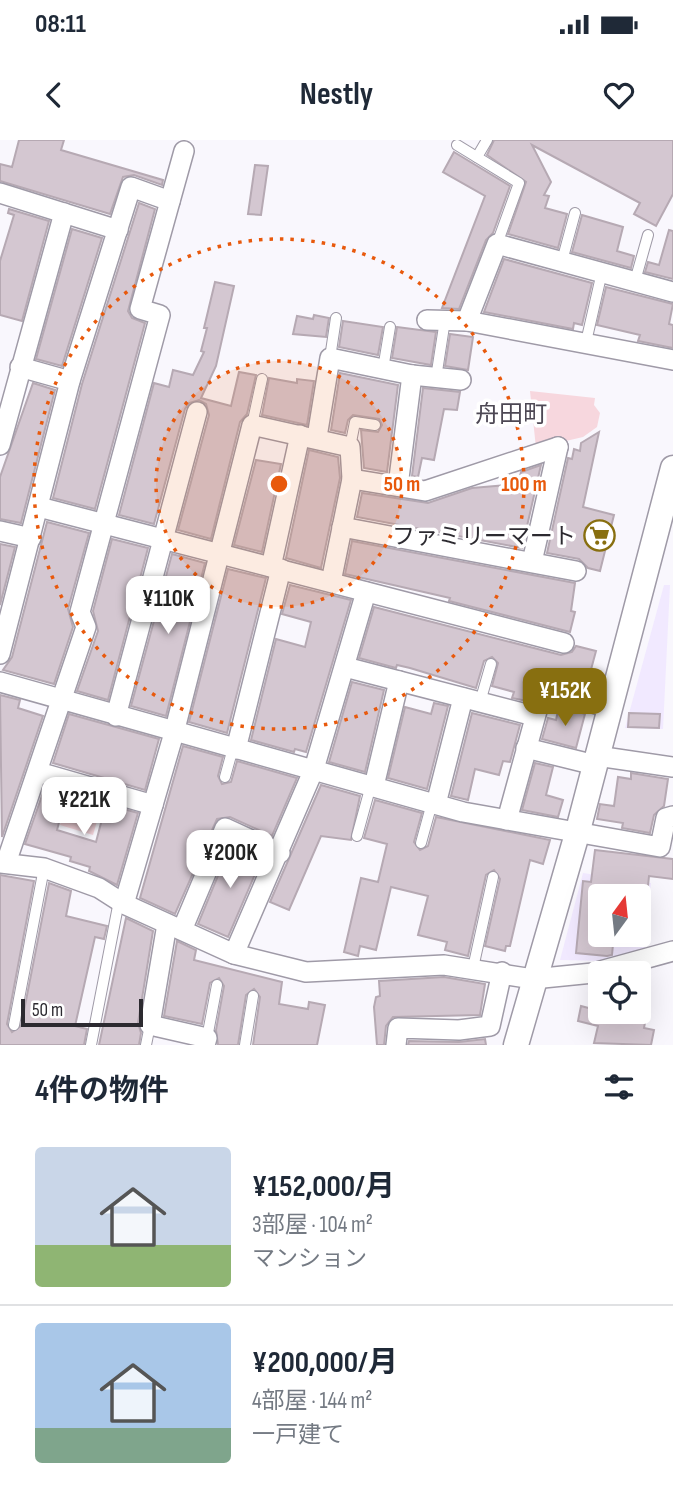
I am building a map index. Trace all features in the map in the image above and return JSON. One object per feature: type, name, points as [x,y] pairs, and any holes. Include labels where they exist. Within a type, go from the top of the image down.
[{"type":"street","points":[[184,151],[140,309],[160,315],[80,612],[86,627],[38,772],[3,863],[44,868],[99,888],[121,902],[234,954],[306,972],[401,966],[473,968],[533,979],[593,973],[673,951]]},
{"type":"street","points":[[0,654],[8,592],[31,538],[70,381],[131,187],[170,201]]},
{"type":"street","points":[[1,197],[118,230]]},
{"type":"street","points":[[0,445],[64,213]]},
{"type":"street","points":[[467,321],[498,244],[673,292]]},
{"type":"street","points":[[436,320],[467,321],[673,360]]},
{"type":"street","points":[[234,748],[308,436],[330,358],[412,375],[461,380]]},
{"type":"street","points":[[20,367],[70,381]]},
{"type":"street","points":[[398,486],[412,375]]},
{"type":"street","points":[[116,716],[197,412]]},
{"type":"street","points":[[121,902],[174,733],[252,425],[350,447],[352,479],[331,582]]},
{"type":"street","points":[[352,479],[425,491],[558,447],[532,562]]},
{"type":"street","points":[[516,1045],[668,505],[673,468]]},
{"type":"street","points":[[39,507],[564,643]]},
{"type":"street","points":[[342,527],[576,571]]},
{"type":"street","points":[[0,531],[31,538]]},
{"type":"street","points":[[234,954],[280,853],[314,769],[366,592]]},
{"type":"street","points":[[345,667],[534,716]]},
{"type":"street","points":[[372,785],[399,681]]},
{"type":"street","points":[[0,682],[174,733],[507,821],[660,847],[666,818],[673,816]]},
{"type":"street","points":[[507,821],[543,689],[610,708]]},
{"type":"street","points":[[434,803],[472,700]]},
{"type":"street","points":[[526,748],[596,761],[673,767]]},
{"type":"street","points":[[38,772],[153,806]]},
{"type":"street","points":[[206,1041],[150,1025],[175,927],[225,828],[280,853]]},
{"type":"street","points":[[396,1045],[398,1028],[458,1037],[490,1026],[502,972]]},
{"type":"lane","points":[[477,157],[487,140]]},
{"type":"lane","points":[[457,145],[519,183],[498,244]]},
{"type":"lane","points":[[562,261],[575,213]]},
{"type":"lane","points":[[635,281],[648,235]]},
{"type":"lane","points":[[586,342],[602,272]]},
{"type":"lane","points":[[330,358],[336,318]]},
{"type":"lane","points":[[436,320],[436,377]]},
{"type":"lane","points":[[383,369],[390,327]]},
{"type":"lane","points":[[252,425],[262,379]]},
{"type":"lane","points":[[350,447],[355,422],[375,425]]},
{"type":"lane","points":[[472,700],[491,664]]},
{"type":"lane","points":[[225,777],[234,748]]},
{"type":"lane","points":[[357,836],[372,785]]},
{"type":"lane","points":[[421,843],[434,803]]},
{"type":"lane","points":[[14,1025],[44,868]]},
{"type":"lane","points":[[473,968],[493,877]]},
{"type":"lane","points":[[91,1045],[121,902]]},
{"type":"lane","points":[[206,1041],[217,985]]},
{"type":"lane","points":[[245,1045],[253,996]]},
{"type":"lane","points":[[146,1045],[150,1025]]},
{"type":"shaded area","points":[[530,391],[595,398],[594,405],[600,413],[597,427],[583,437],[536,448]]},
{"type":"shaded area","points":[[664,585],[670,585],[663,729],[625,728]]},
{"type":"shaded area","points":[[70,788],[104,797],[93,835],[60,825]]},
{"type":"shaded area","points":[[583,873],[651,883],[588,884],[588,947],[645,947],[605,961],[560,960]]},
{"type":"building","points":[[19,140],[64,140],[61,150],[163,180],[162,185],[134,175],[123,177],[110,214],[0,181],[0,164],[12,167]]},
{"type":"building","points":[[494,140],[673,140],[673,194],[656,226],[634,214],[640,203],[532,145],[551,182],[544,195],[549,196],[545,208],[567,214],[558,248],[508,234],[526,182],[487,155]]},
{"type":"building","points":[[454,152],[510,186],[493,233],[486,240],[459,309],[442,308],[485,196],[443,172]]},
{"type":"building","points":[[255,165],[268,166],[261,215],[248,214]]},
{"type":"building","points":[[139,203],[155,209],[128,311],[132,318],[145,323],[95,509],[53,498],[82,384]]},
{"type":"building","points":[[9,209],[49,221],[22,321],[0,315],[0,261],[14,215],[8,213]]},
{"type":"building","points":[[582,215],[623,227],[617,251],[634,256],[631,268],[572,252]]},
{"type":"building","points":[[72,229],[102,238],[62,366],[36,359]]},
{"type":"building","points":[[669,230],[673,231],[673,279],[645,272],[648,262],[659,265]]},
{"type":"building","points":[[504,259],[592,283],[582,325],[574,323],[573,329],[484,312]]},
{"type":"building","points":[[215,282],[234,286],[216,366],[201,398],[231,406],[239,372],[256,375],[247,414],[240,422],[211,539],[178,530],[209,415],[206,404],[199,400],[189,403],[185,409],[154,524],[119,515],[154,383],[169,387],[173,370],[193,375],[204,352],[201,351],[207,328],[204,328]]},
{"type":"building","points":[[606,287],[673,304],[669,324],[673,325],[673,348],[638,341],[640,335],[597,325]]},
{"type":"building","points":[[314,315],[329,318],[326,337],[293,334],[297,316],[313,319]]},
{"type":"building","points":[[343,321],[383,327],[378,355],[339,347]]},
{"type":"building","points":[[397,327],[436,332],[431,365],[392,358]]},
{"type":"building","points":[[450,334],[473,337],[468,370],[445,366]]},
{"type":"building","points":[[340,373],[398,385],[387,472],[364,468],[361,430],[378,432],[382,425],[379,419],[353,415],[348,420],[345,433],[331,430]]},
{"type":"building","points":[[269,378],[297,383],[297,379],[314,381],[307,425],[262,415]]},
{"type":"building","points":[[33,383],[55,390],[21,523],[0,519],[0,477]]},
{"type":"building","points":[[423,388],[460,392],[457,410],[444,409],[434,460],[422,458],[418,477],[412,476]]},
{"type":"building","points":[[599,432],[583,507],[614,515],[600,571],[588,568],[579,559],[547,553],[568,458],[572,459],[574,449],[580,451],[581,443]]},
{"type":"building","points":[[309,450],[338,457],[340,478],[321,568],[286,558]]},
{"type":"building","points":[[256,460],[281,464],[262,552],[234,545]]},
{"type":"building","points":[[541,465],[522,548],[357,517],[362,493],[428,503],[472,488],[518,484],[521,472]]},
{"type":"building","points":[[47,522],[89,533],[68,609],[73,627],[54,684],[3,670],[12,657]]},
{"type":"building","points":[[112,539],[148,548],[108,700],[77,691],[98,631],[93,611]]},
{"type":"building","points":[[352,541],[575,583],[571,611],[575,612],[570,632],[449,601],[450,598],[345,574]]},
{"type":"building","points":[[0,544],[15,547],[0,605]]},
{"type":"building","points":[[172,554],[205,563],[166,716],[131,706]]},
{"type":"building","points":[[228,569],[266,578],[227,733],[189,722]]},
{"type":"building","points":[[290,585],[351,600],[306,752],[295,749],[294,752],[251,740],[276,639],[305,647],[311,622],[282,614]]},
{"type":"building","points":[[374,607],[561,655],[572,652],[576,646],[596,651],[586,688],[541,677],[531,685],[527,701],[512,698],[514,692],[492,686],[498,663],[492,657],[484,661],[476,688],[410,668],[397,665],[396,668],[359,658]]},
{"type":"building","points":[[352,682],[384,690],[365,772],[329,762]]},
{"type":"building","points":[[0,695],[20,700],[18,708],[43,716],[2,837]]},
{"type":"building","points":[[434,703],[448,706],[427,789],[388,778],[405,707],[431,714]]},
{"type":"building","points":[[559,706],[585,714],[576,748],[542,739],[548,718],[556,720]]},
{"type":"building","points":[[472,713],[520,725],[510,762],[503,761],[499,775],[475,769],[468,800],[451,796]]},
{"type":"building","points":[[629,713],[660,714],[659,728],[628,727]]},
{"type":"building","points":[[69,714],[159,739],[145,790],[53,763]]},
{"type":"building","points":[[183,746],[223,757],[218,776],[222,784],[231,782],[237,761],[297,778],[272,836],[230,817],[217,819],[175,914],[140,898]]},
{"type":"building","points":[[535,763],[553,767],[546,795],[563,800],[558,817],[522,810]]},
{"type":"building","points":[[631,773],[668,779],[664,806],[654,815],[650,833],[622,828],[623,823],[597,819],[600,804],[614,806],[618,777],[631,779]]},
{"type":"building","points":[[321,785],[360,796],[351,840],[321,836],[289,910],[270,902]]},
{"type":"building","points":[[45,787],[67,793],[57,830],[96,842],[106,804],[138,813],[117,885],[89,871],[90,867],[70,861],[71,857],[25,844]]},
{"type":"building","points":[[375,800],[422,813],[414,842],[420,850],[428,846],[436,817],[550,840],[543,864],[530,860],[510,946],[506,946],[505,951],[485,946],[500,879],[494,870],[486,875],[468,956],[445,950],[447,942],[418,935],[428,896],[391,887],[376,950],[360,946],[358,956],[344,952],[361,878],[378,882],[387,844],[364,838]]},
{"type":"building","points":[[231,844],[262,858],[228,937],[198,924]]},
{"type":"building","points":[[595,850],[673,859],[673,879],[649,876],[648,884],[588,884],[588,947],[613,947],[612,955],[576,953],[583,881],[591,882]]},
{"type":"building","points":[[0,875],[34,881],[7,1024],[12,1032],[21,1026],[49,883],[71,891],[66,916],[107,926],[104,939],[95,937],[75,1026],[87,1029],[84,1045],[0,1045]]},
{"type":"building","points":[[126,918],[153,931],[138,1023],[141,1033],[139,1045],[99,1045]]},
{"type":"building","points":[[177,941],[196,950],[194,960],[282,982],[279,1004],[308,1009],[309,1002],[325,1005],[317,1045],[253,1045],[260,997],[254,989],[246,995],[238,1045],[218,1045],[216,1030],[224,986],[219,978],[210,983],[202,1024],[164,1016]]},
{"type":"building","points":[[444,977],[485,984],[480,1015],[393,1017],[386,1026],[384,1045],[377,1045],[374,1007],[376,997],[380,996],[379,981]]},
{"type":"building","points":[[581,1006],[588,1008],[588,1024],[578,1021]]},
{"type":"building","points":[[590,1024],[645,1024],[644,1028],[654,1030],[651,1045],[594,1043],[598,1026]]},
{"type":"building","points":[[485,1039],[486,1045],[408,1045],[409,1041],[459,1042]]},
{"type":"place","name":"ファミリーマート","points":[[599,536]]},
{"type":"district","name":"舟田町","points":[[511,414]]}]
